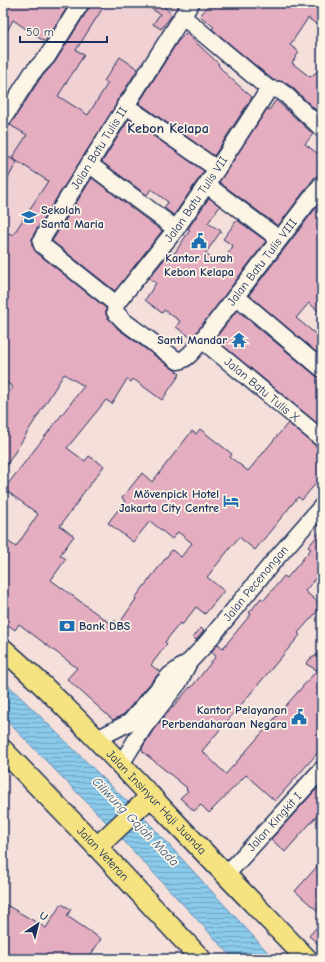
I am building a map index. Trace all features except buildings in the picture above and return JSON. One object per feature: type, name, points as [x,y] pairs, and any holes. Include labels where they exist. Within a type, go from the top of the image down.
[{"type":"main road","name":"Jalan Insinyur Haji Juanda","points":[[3,649],[98,739],[121,764],[144,803],[226,875],[308,959]]},
{"type":"main road","name":"Jalan Veteran","points":[[3,750],[97,847],[197,958]]},
{"type":"main road","points":[[97,847],[144,803]]},
{"type":"street","points":[[3,119],[32,73],[47,57],[81,3]]},
{"type":"street","points":[[187,10],[269,89],[279,90],[286,95],[322,129]]},
{"type":"street","name":"Jalan Batu Tulis II","points":[[116,304],[46,249],[41,242],[125,105],[187,10]]},
{"type":"street","name":"Jalan Batu Tulis VII","points":[[116,304],[176,229],[269,89]]},
{"type":"street","points":[[125,105],[217,169]]},
{"type":"street","points":[[90,164],[176,229]]},
{"type":"street","name":"Jalan Batu Tulis VIII","points":[[116,304],[115,312],[125,322],[178,361],[182,361],[202,340],[322,184]]},
{"type":"street","points":[[206,185],[279,239]]},
{"type":"street","points":[[236,296],[322,369]]},
{"type":"street","name":"Jalan Batu Tulis X","points":[[202,340],[322,439]]},
{"type":"street","name":"Jalan Pecenongan","points":[[98,739],[130,722],[170,675],[190,661],[322,506]]},
{"type":"street","name":"Jalan Pecenongan","points":[[121,764],[144,726],[179,682],[190,661]]},
{"type":"street","name":"Jalan Kingkit I","points":[[226,875],[322,769]]},
{"type":"shaded area","name":"Sekolah Santa Maria","points":[[84,3],[182,3],[73,188],[43,254],[14,298],[43,336],[3,399],[3,131]]},
{"type":"water","name":"Ciliwung Gajah Mada","points":[[3,680],[147,821],[274,959],[234,959],[106,822],[3,717]]},
{"type":"place","name":"Sekolah Santa Maria","points":[[29,217]]},
{"type":"place","name":"Kantor Lurah Kebon Kelapa","points":[[199,241]]},
{"type":"place","name":"Santi Mandar","points":[[239,340]]},
{"type":"place","name":"Mövenpick Hotel Jakarta City Centre","points":[[231,501]]},
{"type":"place","name":"Bank DBS","points":[[67,626]]},
{"type":"place","name":"Kantor Pelayanan Perbendaharaan Negara","points":[[299,717]]},
{"type":"district","name":"Kebon Kelapa","points":[[168,128]]}]
